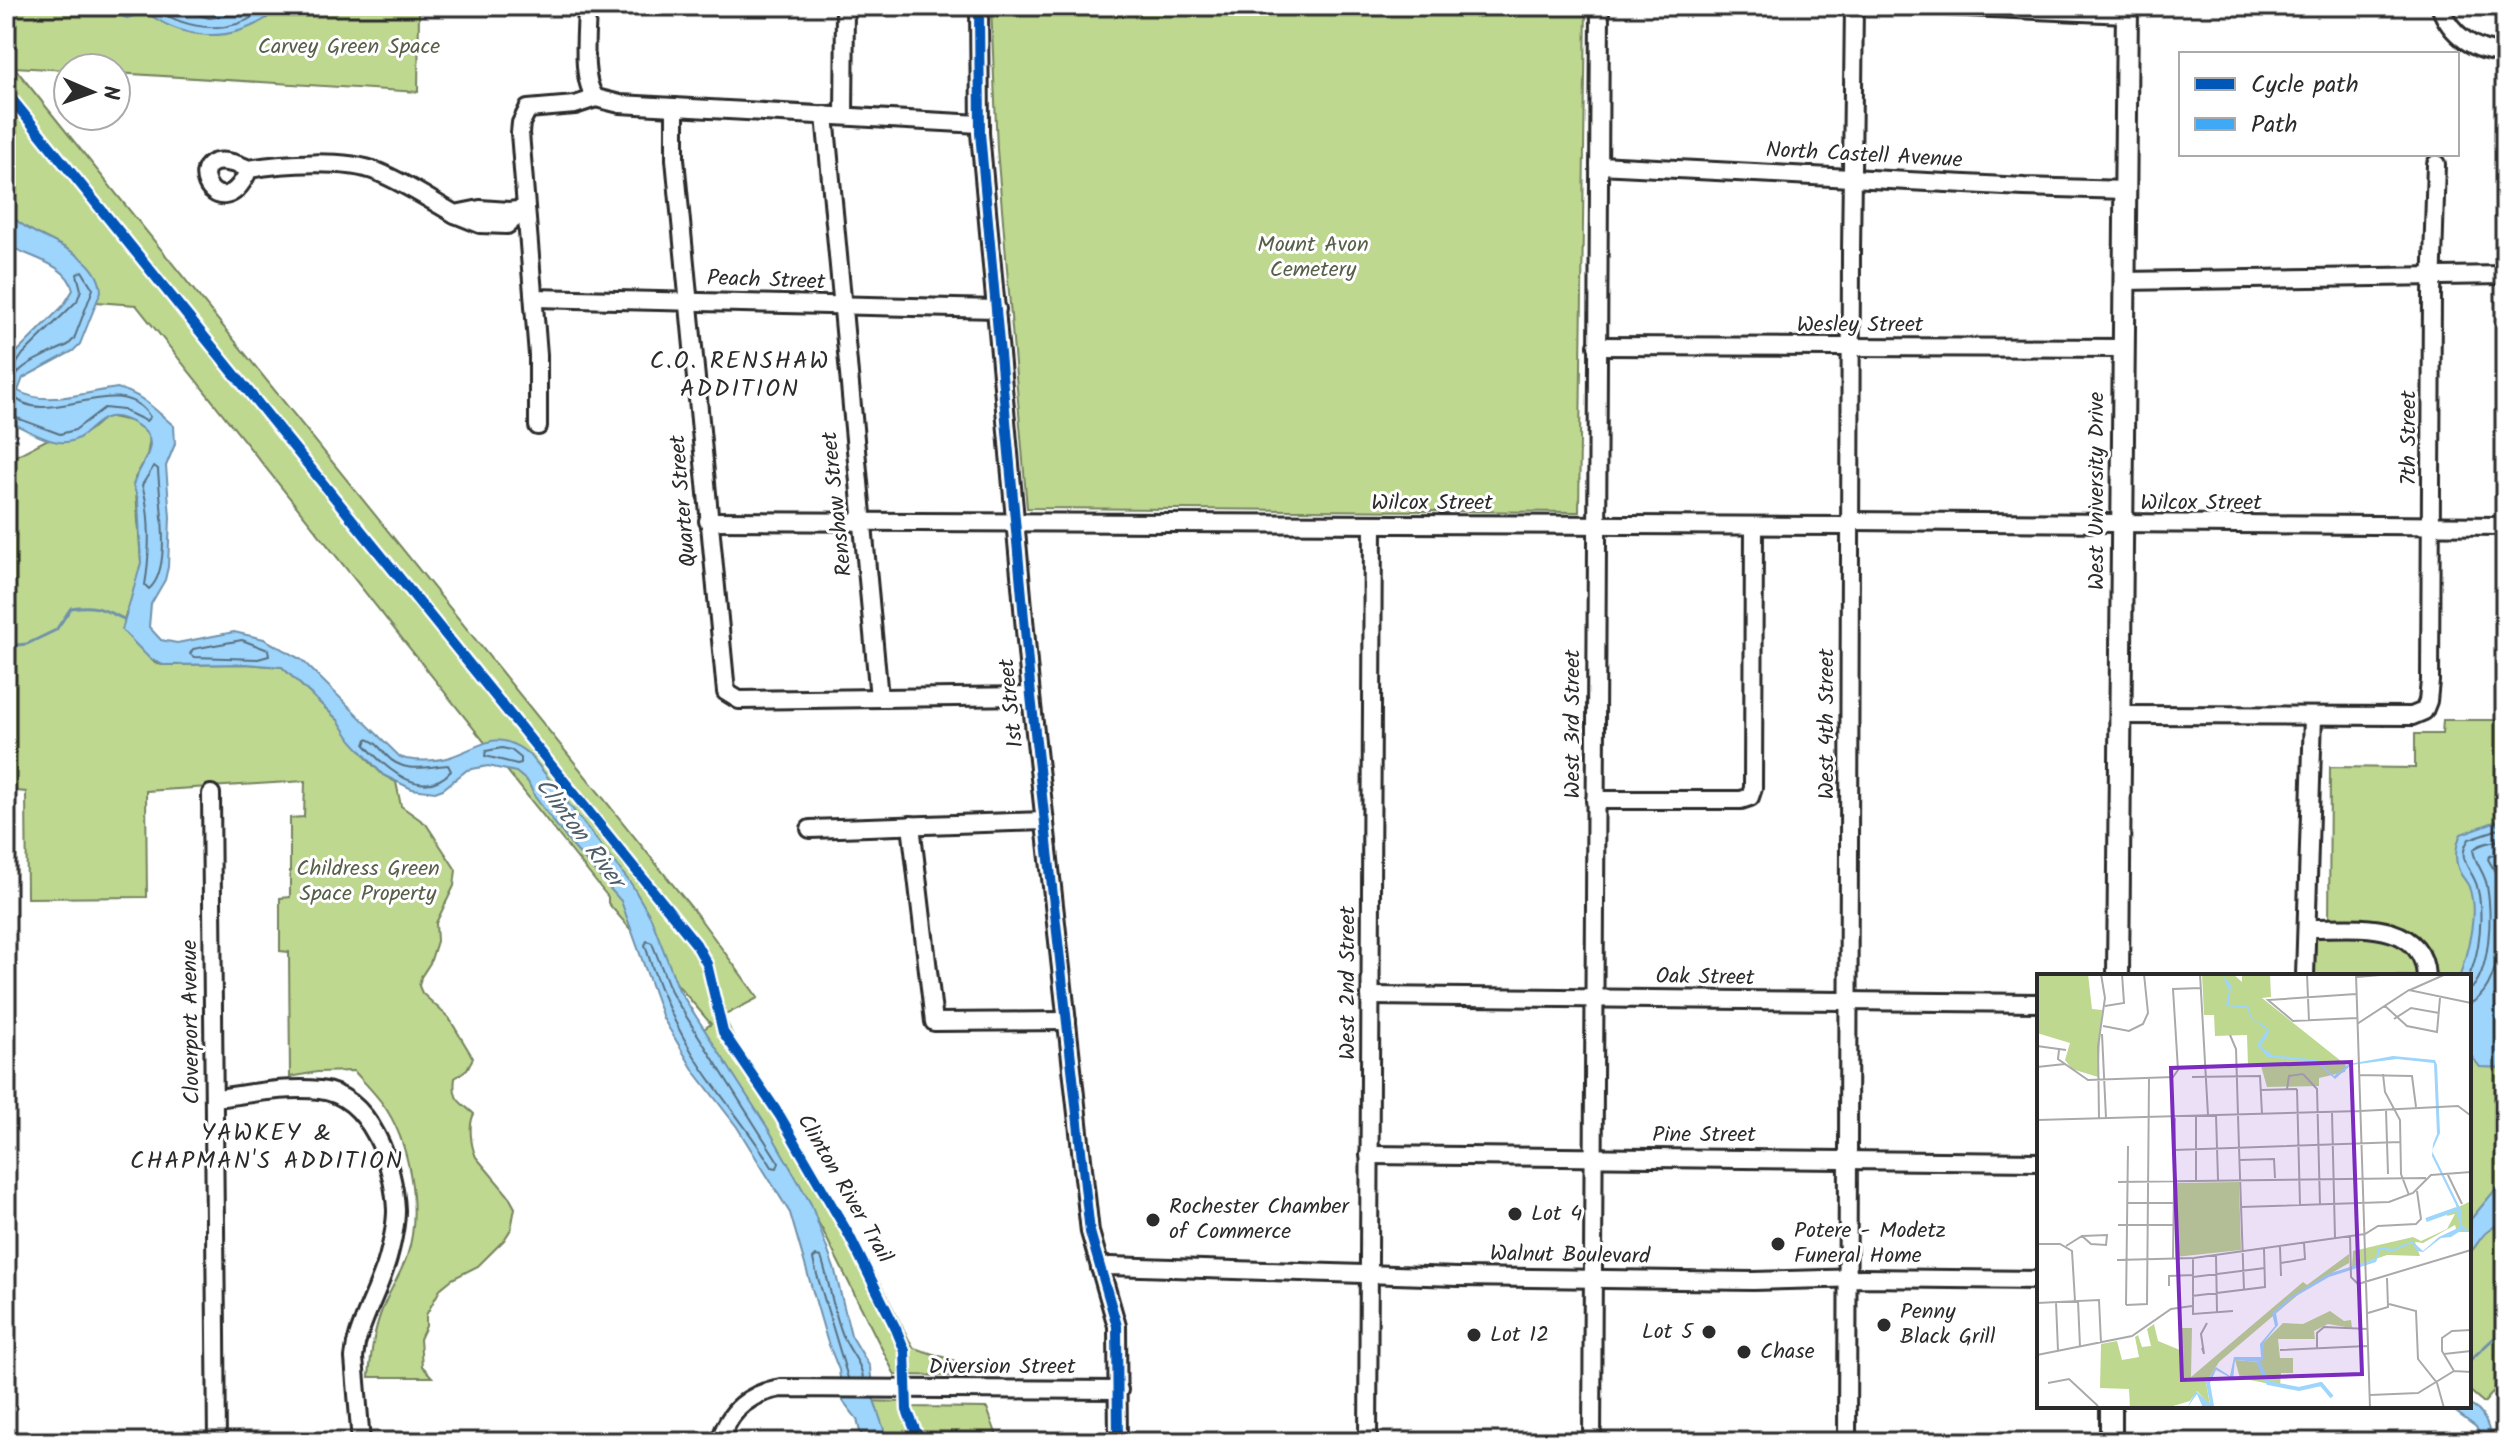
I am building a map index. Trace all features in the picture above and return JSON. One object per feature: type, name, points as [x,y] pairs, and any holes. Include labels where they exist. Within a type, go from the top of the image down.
[{"type":"main road","name":"West University Drive","points":[[2118,974],[2127,10]]},
{"type":"main road","points":[[2111,1408],[2111,1442]]},
{"type":"street","points":[[587,6],[587,78],[596,98]]},
{"type":"street","points":[[844,116],[845,6]]},
{"type":"street","name":"1st Street","points":[[979,6],[980,124],[1031,696],[1090,1232],[1117,1326],[1118,1442]]},
{"type":"street","name":"West 3rd Street","points":[[1592,1442],[1600,6]]},
{"type":"street","name":"West 4th Street","points":[[1847,1442],[1854,6]]},
{"type":"street","points":[[1944,6],[2127,10]]},
{"type":"street","points":[[2440,6],[2463,40],[2482,50],[2505,53]]},
{"type":"street","points":[[538,426],[539,367],[520,133],[524,114],[535,107],[575,105],[596,98],[620,104],[980,124]]},
{"type":"street","name":"Quarter Street","points":[[675,107],[675,159],[726,692],[739,700],[879,698]]},
{"type":"street","name":"Renshaw Street","points":[[825,115],[879,698]]},
{"type":"street","points":[[249,169],[280,163],[365,167],[455,214],[480,209],[526,209]]},
{"type":"street","name":"7th Street","points":[[2313,716],[2412,716],[2424,711],[2428,701],[2436,164]]},
{"type":"street","name":"North Castell Avenue","points":[[1599,165],[2126,190]]},
{"type":"street","points":[[2123,281],[2505,275]]},
{"type":"street","name":"Peach Street","points":[[534,298],[997,309]]},
{"type":"street","name":"Wesley Street","points":[[1597,346],[2122,348]]},
{"type":"street","name":"Wilcox Street","points":[[708,521],[1754,527],[2120,523],[2505,526]]},
{"type":"street","name":"West 2nd Street","points":[[1368,1442],[1373,524]]},
{"type":"street","points":[[1595,800],[1741,800],[1753,793],[1754,527]]},
{"type":"street","points":[[879,698],[1031,696]]},
{"type":"street","points":[[2120,715],[2313,716],[2305,974]]},
{"type":"street","name":"Cloverport Avenue","points":[[211,794],[217,1442]]},
{"type":"street","points":[[810,829],[1045,821]]},
{"type":"street","points":[[911,825],[934,1022],[1067,1021]]},
{"type":"street","points":[[2307,928],[2380,929],[2396,933],[2419,952],[2425,974]]},
{"type":"street","name":"Oak Street","points":[[1370,996],[2037,1003]]},
{"type":"street","points":[[216,1098],[320,1090],[339,1096],[358,1109],[384,1154],[396,1212],[387,1261],[361,1326],[354,1358],[361,1442]]},
{"type":"street","name":"Pine Street","points":[[1369,1155],[2037,1162]]},
{"type":"street","name":"Walnut Boulevard","points":[[1100,1268],[1594,1279],[2037,1280]]},
{"type":"street","name":"Diversion Street","points":[[720,1442],[738,1407],[759,1393],[781,1388],[1119,1390]]},
{"type":"green space","name":"Carvey Green Space","points":[[6,6],[333,6],[419,11],[418,92],[132,74],[132,52],[52,52],[52,69],[14,67],[52,114],[52,132],[66,132],[695,912],[758,998],[725,1015],[735,1040],[781,1107],[820,1173],[914,1348],[959,1362],[964,1376],[895,1375],[822,1229],[775,1148],[698,1033],[711,1024],[608,903],[608,897],[136,305],[96,302],[100,285],[81,258],[6,213]]},
{"type":"green space","name":"Mount Avon Cemetery","points":[[991,6],[1586,6],[1579,512],[1027,508],[997,149]]},
{"type":"green space","name":"Childress Green Space Property","points":[[106,416],[131,421],[147,432],[150,439],[147,456],[135,478],[141,563],[124,619],[126,634],[155,663],[162,665],[282,667],[338,720],[369,761],[383,775],[396,782],[401,806],[426,824],[456,870],[454,886],[436,923],[437,941],[430,963],[419,986],[422,993],[449,1018],[473,1058],[467,1069],[455,1078],[456,1096],[474,1114],[471,1136],[476,1157],[515,1208],[511,1229],[504,1240],[478,1266],[441,1288],[426,1315],[426,1326],[420,1339],[422,1366],[432,1377],[369,1377],[378,1323],[407,1256],[413,1218],[411,1177],[392,1119],[354,1071],[317,1072],[290,1077],[289,952],[280,951],[280,898],[290,897],[290,818],[304,817],[305,781],[146,791],[147,897],[27,898],[26,792],[6,790],[6,461],[48,439],[70,441]]},
{"type":"green space","points":[[2443,720],[2505,720],[2505,1378],[2484,1403],[2471,1392],[2471,974],[2312,974],[2314,939],[2329,935],[2330,767],[2415,768],[2415,734],[2442,734]]},
{"type":"green space","points":[[857,1401],[906,1402],[909,1407],[987,1408],[999,1442],[875,1442]]},
{"type":"water","points":[[63,6],[264,6],[267,18],[237,32],[206,35],[175,28],[146,12],[127,18],[104,10],[71,11]]},
{"type":"water","name":"Clinton River","points":[[6,213],[84,261],[98,279],[101,291],[80,344],[73,351],[23,378],[18,391],[29,396],[53,398],[117,388],[141,398],[174,426],[175,444],[166,466],[170,517],[168,567],[165,580],[151,604],[149,627],[161,640],[177,643],[234,632],[264,639],[302,660],[400,757],[439,759],[500,740],[519,747],[531,756],[632,885],[651,918],[679,990],[769,1130],[811,1204],[835,1271],[851,1335],[870,1367],[873,1397],[888,1442],[867,1442],[860,1432],[857,1419],[843,1401],[839,1370],[827,1340],[790,1213],[737,1127],[694,1071],[663,1018],[621,901],[569,842],[535,797],[528,782],[516,772],[488,766],[467,770],[435,792],[412,789],[383,775],[351,740],[338,720],[282,667],[163,665],[150,659],[122,630],[141,563],[138,499],[133,485],[148,453],[149,439],[137,425],[123,418],[103,419],[81,437],[59,442],[6,420],[6,369],[10,359],[63,306],[73,290],[70,281],[55,267],[6,244]]},
{"type":"water","points":[[2505,818],[2505,1068],[2480,1067],[2471,1056],[2471,974],[2461,974],[2471,933],[2473,909],[2469,886],[2456,860],[2461,834]]},
{"type":"water","points":[[2505,1178],[2505,1218],[2485,1233],[2471,1251],[2471,1219]]},
{"type":"water","points":[[2474,1407],[2482,1415],[2492,1442],[2483,1442],[2476,1427],[2451,1408]]},
{"type":"waterway","points":[[6,646],[27,644],[56,630],[71,608],[99,608],[124,619]]},
{"type":"waterway","points":[[2471,1359],[2505,1328]]},
{"type":"marked path","points":[[11,6],[15,8]]},
{"type":"cycle path","points":[[979,6],[980,133],[1031,696],[1090,1232],[1117,1326],[1118,1442]]},
{"type":"cycle path","name":"Clinton River Trail","points":[[6,92],[696,944],[707,964],[723,1032],[780,1116],[849,1235],[896,1329],[905,1351],[907,1410],[920,1442]]},
{"type":"place","name":"Lot 4","points":[[1515,1214]]},
{"type":"place","name":"Rochester Chamber of Commerce","points":[[1153,1220]]},
{"type":"place","name":"Potere - Modetz Funeral Home","points":[[1778,1244]]},
{"type":"place","name":"Penny Black Grill","points":[[1884,1325]]},
{"type":"place","name":"Lot 5","points":[[1709,1332]]},
{"type":"place","name":"Lot 12","points":[[1474,1335]]},
{"type":"place","name":"Chase","points":[[1744,1352]]},
{"type":"district","name":"C.O. RENSHAW ADDITION","points":[[740,375]]},
{"type":"district","name":"YAWKEY & CHAPMAN'S ADDITION","points":[[267,1147]]}]
